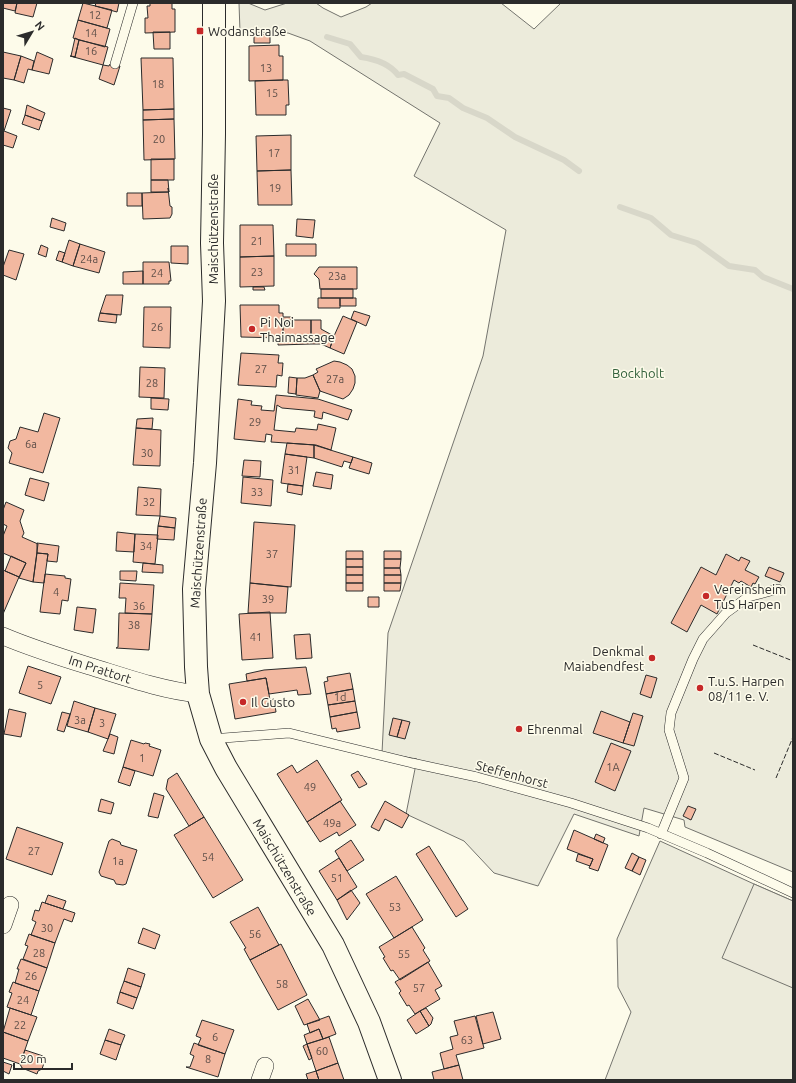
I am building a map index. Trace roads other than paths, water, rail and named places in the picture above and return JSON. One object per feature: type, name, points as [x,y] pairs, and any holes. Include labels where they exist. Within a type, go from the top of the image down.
[{"type":"street","name":"Maischützenstraße","points":[[214,3],[212,243],[214,301],[205,463],[194,589],[198,694],[211,739],[226,768],[333,945],[370,1022],[390,1080]]},
{"type":"street","name":"Im Prattort","points":[[3,636],[23,644],[152,686],[198,694]]},
{"type":"street","points":[[3,925],[10,905]]},
{"type":"lane","points":[[115,64],[133,3]]},
{"type":"lane","points":[[661,834],[684,778],[669,730],[671,713],[693,659],[703,640],[726,613],[748,597],[778,589]]},
{"type":"lane","name":"Steffenhorst","points":[[211,739],[289,733],[477,777],[571,803],[648,828],[707,853],[793,893]]},
{"type":"waterway","points":[[327,37],[350,44],[361,57],[381,62],[390,67],[398,75],[404,74],[433,89],[437,96],[449,98],[463,108],[487,118],[515,137],[564,160],[579,171]]},
{"type":"waterway","points":[[620,207],[651,218],[671,235],[697,243],[729,266],[755,270],[763,277],[793,289]]},
{"type":"place","name":"Wodanstraße","points":[[200,31]]},
{"type":"place","name":"Pi Noi Thaimassage","points":[[252,329]]},
{"type":"place","name":"Vereinsheim TuS Harpen","points":[[706,596]]},
{"type":"place","name":"Denkmal Maiabendfest","points":[[652,658]]},
{"type":"place","name":"T.u.S. Harpen 08/11 e. V.","points":[[700,688]]},
{"type":"place","name":"Il Gusto","points":[[243,702]]},
{"type":"place","name":"Ehrenmal","points":[[519,729]]},
{"type":"park label","name":"Bockholt","points":[[638,373]]}]
